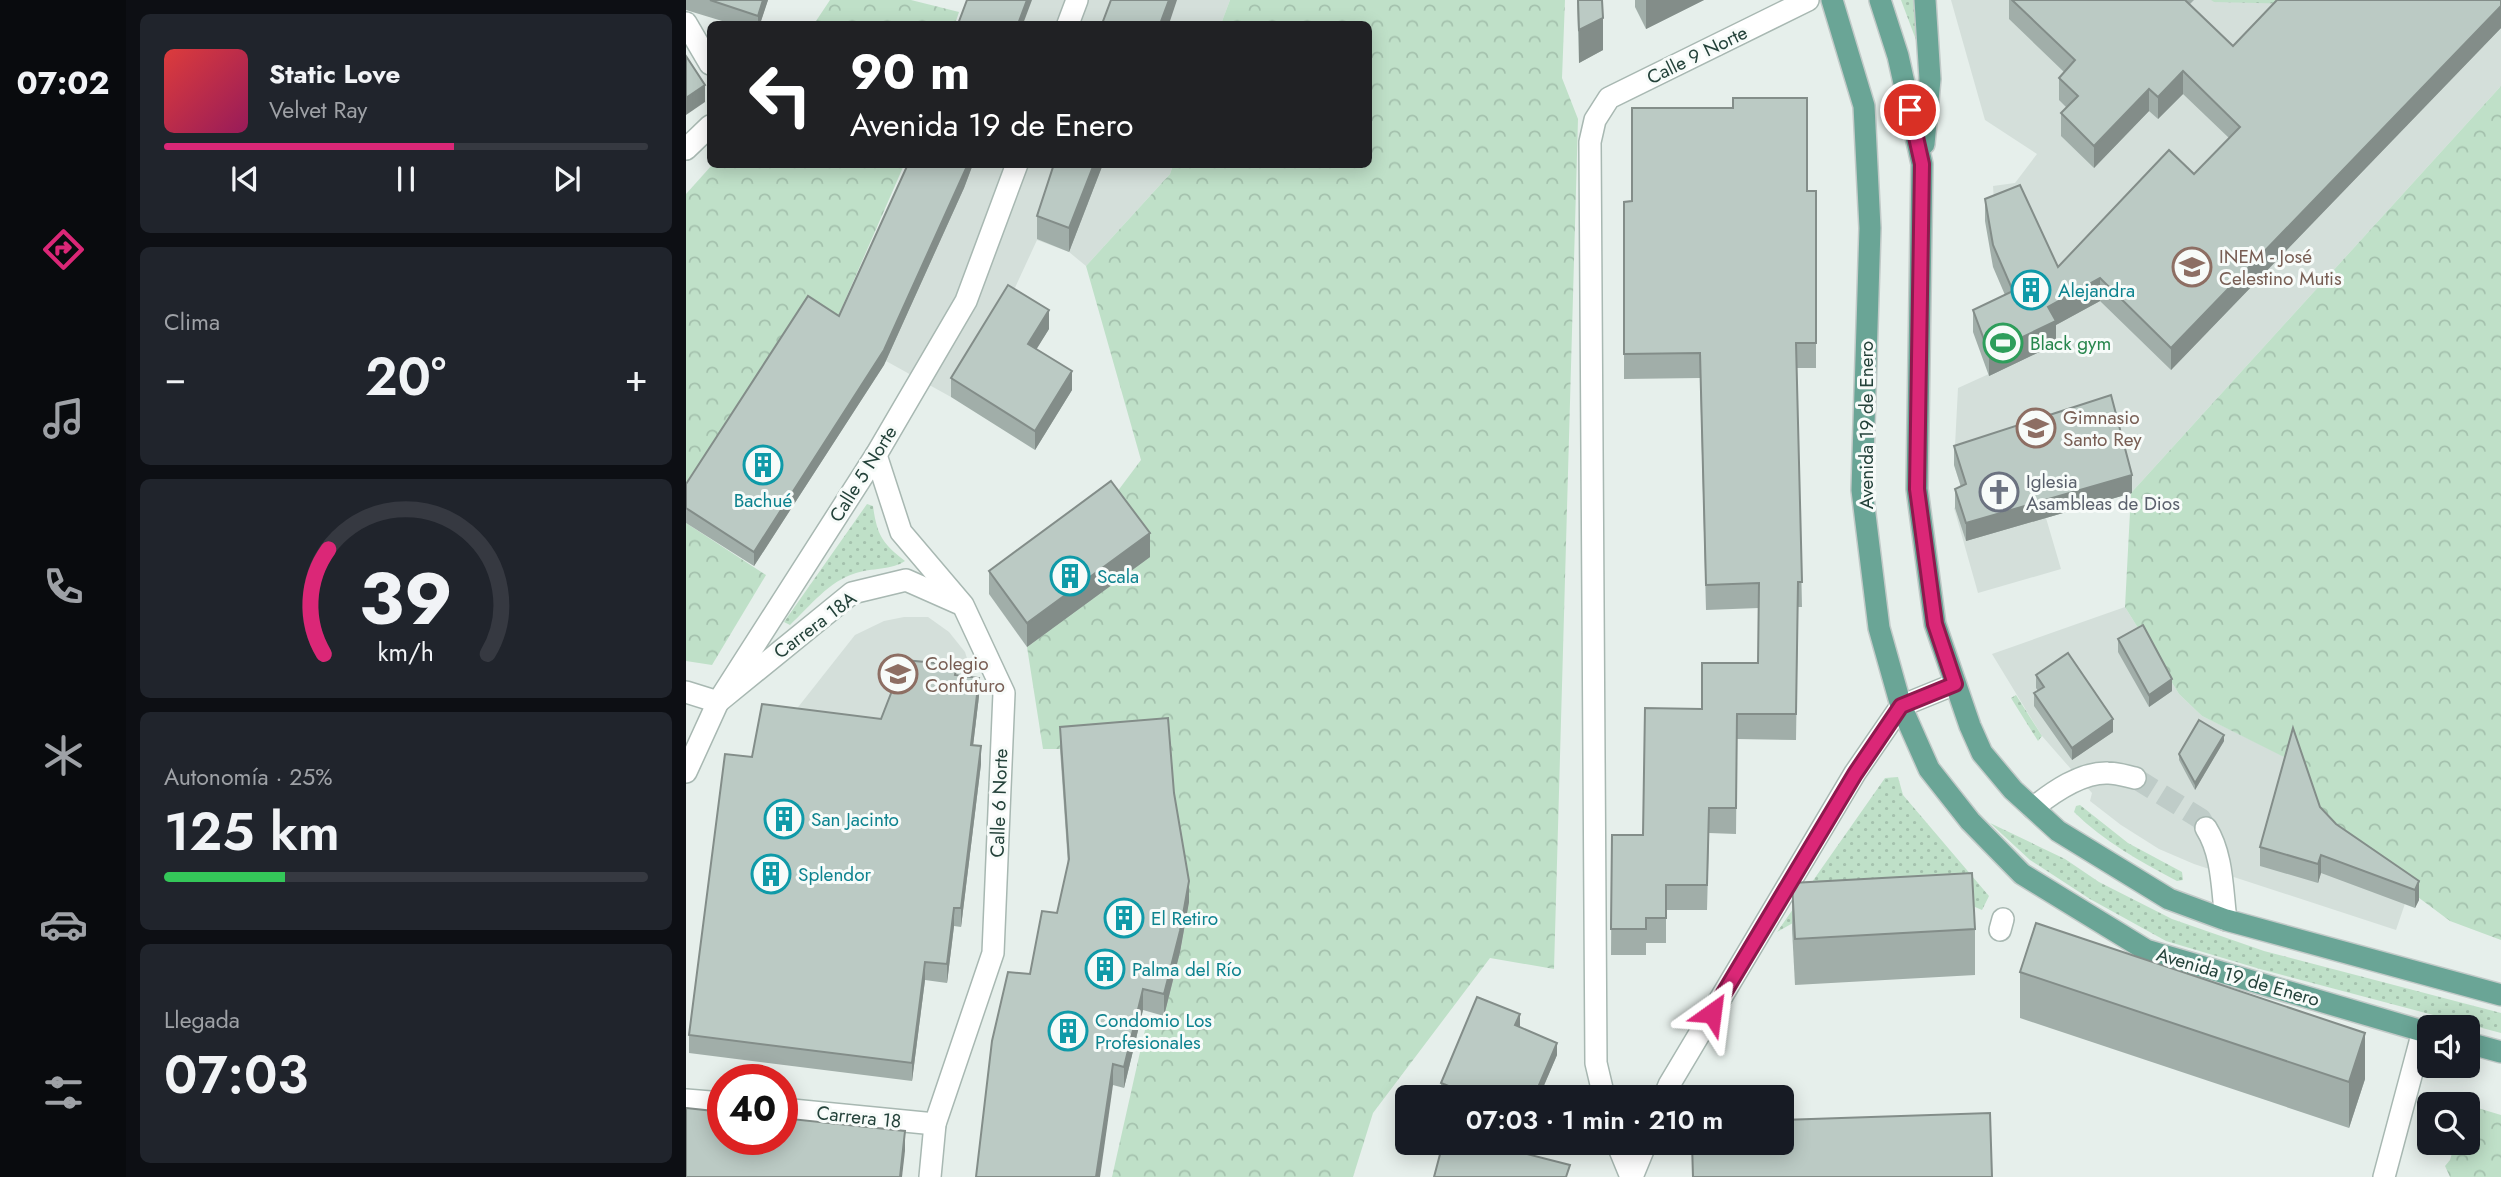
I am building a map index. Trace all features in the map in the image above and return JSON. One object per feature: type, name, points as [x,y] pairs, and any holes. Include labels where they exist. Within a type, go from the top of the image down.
[{"type":"main road","name":"Avenida 19 de Enero","points":[[1832,0],[1864,106],[1870,228],[1862,490],[1879,628],[1901,706],[1929,769],[1970,821],[2022,874],[2146,950],[2417,1029]]},
{"type":"main road","points":[[1880,0],[1898,56],[1922,164]]},
{"type":"main road","points":[[1925,0],[1930,79],[1922,164],[1917,489],[1935,624],[1982,753],[2013,790],[2058,831],[2169,899],[2225,920],[2501,995]]},
{"type":"main road","points":[[2480,1046],[2501,1052]]},
{"type":"street","points":[[1069,21],[1077,0]]},
{"type":"street","name":"Calle 9 Norte","points":[[1601,1085],[1596,1063],[1590,142],[1595,120],[1609,98],[1808,0]]},
{"type":"street","points":[[686,23],[707,59]]},
{"type":"street","points":[[686,149],[707,129]]},
{"type":"street","name":"Calle 5 Norte","points":[[686,772],[718,702],[876,455],[967,301],[1016,168]]},
{"type":"street","name":"Calle 6 Norte","points":[[876,455],[901,532],[963,605],[1003,693],[993,953],[935,1124],[930,1177]]},
{"type":"street","name":"Carrera 18A","points":[[718,702],[852,593],[906,580],[963,605]]},
{"type":"street","points":[[1669,1085],[1855,774],[1901,706],[1955,684]]},
{"type":"street","points":[[686,692],[718,702]]},
{"type":"street","points":[[2033,808],[2051,793],[2088,776],[2106,773],[2135,778]]},
{"type":"street","points":[[2207,828],[2214,841],[2218,859],[2225,920]]},
{"type":"street","points":[[2390,1171],[2417,1067]]},
{"type":"street","points":[[686,1100],[707,1102]]},
{"type":"street","name":"Carrera 18","points":[[798,1111],[935,1124]]},
{"type":"street","points":[[1622,1155],[1631,1177]]},
{"type":"street","points":[[1631,1177],[1641,1155]]},
{"type":"shaded area","points":[[973,0],[1230,0],[1222,21],[965,21]]},
{"type":"shaded area","name":"INEM - José Celestino Mutis","points":[[1951,0],[2501,0],[2501,86],[2131,493],[2046,518],[2061,569],[1978,593],[1954,508],[1966,503],[1954,465],[1958,388],[2055,344],[1995,217],[1993,186],[2015,183],[2037,154],[1985,120]]},
{"type":"shaded area","points":[[913,168],[1172,168],[1170,174],[1086,266],[1069,252],[1037,240],[1008,303],[951,397],[886,361],[839,330]]},
{"type":"shaded area","points":[[2125,607],[2179,694],[2202,716],[2300,764],[2409,892],[2396,930],[2194,864],[2159,849],[2090,801],[2092,793],[2042,736],[1992,654]]},
{"type":"shaded area","name":"Colegio Confuturo","points":[[904,617],[928,617],[949,632],[965,652],[979,696],[971,763],[784,725],[855,635],[884,621]]},
{"type":"green space","points":[[830,0],[911,0],[959,12],[956,21],[816,21]]},
{"type":"green space","points":[[1230,0],[1565,0],[1562,78],[1578,119],[1554,969],[1490,958],[1373,1113],[1353,1177],[1112,1177],[1147,1021],[1164,1015],[1189,902],[1174,814],[1060,749],[1043,749],[1027,647],[1149,557],[1114,496],[1141,460],[1086,266],[1170,174],[1172,168],[1372,168],[1372,21],[1222,21]]},
{"type":"green space","points":[[1901,0],[1914,0],[1919,39],[1916,40]]},
{"type":"green space","points":[[2211,0],[2299,0],[2295,4]]},
{"type":"green space","points":[[2501,86],[2501,940],[2450,921],[2320,824],[2300,765],[2202,716],[2179,694],[2125,607],[2131,493]]},
{"type":"green space","points":[[709,168],[903,168],[836,321],[686,499],[686,194]]},
{"type":"green space","points":[[867,504],[873,506],[882,538],[905,561],[846,577],[820,595],[790,625],[784,622]]},
{"type":"green space","points":[[686,523],[766,575],[712,665],[686,661]]},
{"type":"green space","points":[[2016,695],[2042,736],[2038,741],[2011,698]]},
{"type":"green space","points":[[1898,777],[1903,795],[1989,896],[1982,910],[1917,882],[1840,896],[1777,932],[1885,778]]},
{"type":"green space","points":[[2080,805],[2128,843],[2182,872],[2183,880],[2177,881],[2110,842],[2074,812],[2076,806]]},
{"type":"green space","points":[[1990,823],[2065,859],[2099,882],[2172,919],[2264,951],[2501,1013],[2501,1033],[2480,1027],[2480,1015],[2433,1015],[2166,941],[2090,899],[2030,860]]},
{"type":"green space","points":[[2480,1109],[2501,1115],[2501,1177],[2450,1177],[2445,1166],[2451,1155],[2480,1155]]},
{"type":"building","points":[[710,0],[763,0],[758,16]]},
{"type":"building","points":[[967,0],[1027,0],[1019,21],[959,21]]},
{"type":"building","points":[[1111,0],[1169,0],[1161,21],[1103,21]]},
{"type":"building","points":[[1578,0],[1602,0],[1603,18],[1579,30]]},
{"type":"building","points":[[2012,0],[2185,0],[2233,46],[2277,0],[2501,0],[2501,6],[2171,348],[2100,278],[2048,307],[2056,321],[1989,353],[1973,310],[2013,291],[1993,245],[1985,199],[2020,185],[2058,267],[2169,150],[2194,174],[2240,127],[2183,71],[2158,97],[2149,89],[2094,146],[2061,113],[2078,96],[2059,78],[2075,60]]},
{"type":"building","points":[[686,56],[705,85],[686,98]]},
{"type":"building","points":[[1733,98],[1807,98],[1807,191],[1816,191],[1816,343],[1796,343],[1802,582],[1798,582],[1796,714],[1737,714],[1736,808],[1709,808],[1707,885],[1666,885],[1666,918],[1646,918],[1646,929],[1611,929],[1612,835],[1643,835],[1645,708],[1702,709],[1702,663],[1758,663],[1759,583],[1706,585],[1700,353],[1624,354],[1624,202],[1632,201],[1632,108],[1733,108]]},
{"type":"building","points":[[906,168],[966,168],[884,350],[754,552],[686,508],[686,484],[808,296],[839,316]]},
{"type":"building","points":[[1053,168],[1092,168],[1069,228],[1037,216]]},
{"type":"building","points":[[1008,285],[1049,310],[1028,344],[1072,371],[1035,431],[951,378]]},
{"type":"building","points":[[2111,395],[2132,475],[1966,523],[1955,489],[1966,484],[1954,446]]},
{"type":"building","name":"Scala","points":[[1111,481],[1150,533],[1027,623],[989,571]]},
{"type":"building","points":[[2143,625],[2172,679],[2149,695],[2118,639]]},
{"type":"building","points":[[2068,653],[2113,719],[2072,748],[2034,693],[2044,687],[2036,675]]},
{"type":"building","points":[[904,660],[957,665],[955,675],[979,678],[971,745],[981,746],[961,908],[954,908],[947,964],[925,962],[912,1063],[689,1035],[725,754],[752,757],[762,704],[881,719]]},
{"type":"building","points":[[1168,718],[1174,793],[1189,881],[1164,994],[1143,989],[1124,1067],[1113,1064],[1096,1177],[976,1177],[992,1041],[1008,972],[1030,974],[1042,911],[1057,913],[1069,859],[1060,727]]},
{"type":"building","points":[[2199,720],[2224,735],[2195,783],[2179,754]]},
{"type":"building","points":[[2293,728],[2320,807],[2336,824],[2419,881],[2415,890],[2321,855],[2318,864],[2260,847]]},
{"type":"building","points":[[1972,873],[1975,929],[1795,939],[1792,883]]},
{"type":"building","points":[[2036,923],[2365,1033],[2349,1082],[2020,972]]},
{"type":"building","points":[[1477,997],[1520,1014],[1515,1025],[1557,1043],[1539,1085],[1441,1083]]},
{"type":"building","points":[[686,1108],[707,1110],[707,1155],[798,1155],[798,1120],[905,1131],[900,1177],[686,1177]]},
{"type":"building","points":[[1990,1113],[1992,1177],[1693,1177],[1692,1155],[1794,1155],[1794,1120]]},
{"type":"building","points":[[1440,1155],[1531,1155],[1570,1165],[1566,1177],[1434,1177]]},
{"type":"tunnel","points":[[2135,778],[2201,819],[2206,828]]},
{"type":"place","name":"INEM - José Celestino Mutis","points":[[2192,267]]},
{"type":"place","name":"Alejandra","points":[[2031,290]]},
{"type":"place","name":"Black gym","points":[[2003,343]]},
{"type":"place","name":"Gimnasio Santo Rey","points":[[2036,428]]},
{"type":"place","name":"Bachué","points":[[763,465]]},
{"type":"place","name":"Iglesia Asambleas de Dios","points":[[1999,492]]},
{"type":"place","name":"Scala","points":[[1070,576]]},
{"type":"place","name":"Colegio Confuturo","points":[[898,674]]},
{"type":"place","name":"San Jacinto","points":[[784,819]]},
{"type":"place","name":"Splendor","points":[[771,874]]},
{"type":"place","name":"El Retiro","points":[[1124,918]]},
{"type":"place","name":"Palma del Río","points":[[1105,969]]},
{"type":"place","name":"Condomio Los Profesionales","points":[[1068,1031]]},
{"type":"route","points":[[1712,1013],[1855,774],[1901,706],[1955,684],[1935,624],[1917,489],[1922,164],[1910,110]]}]
